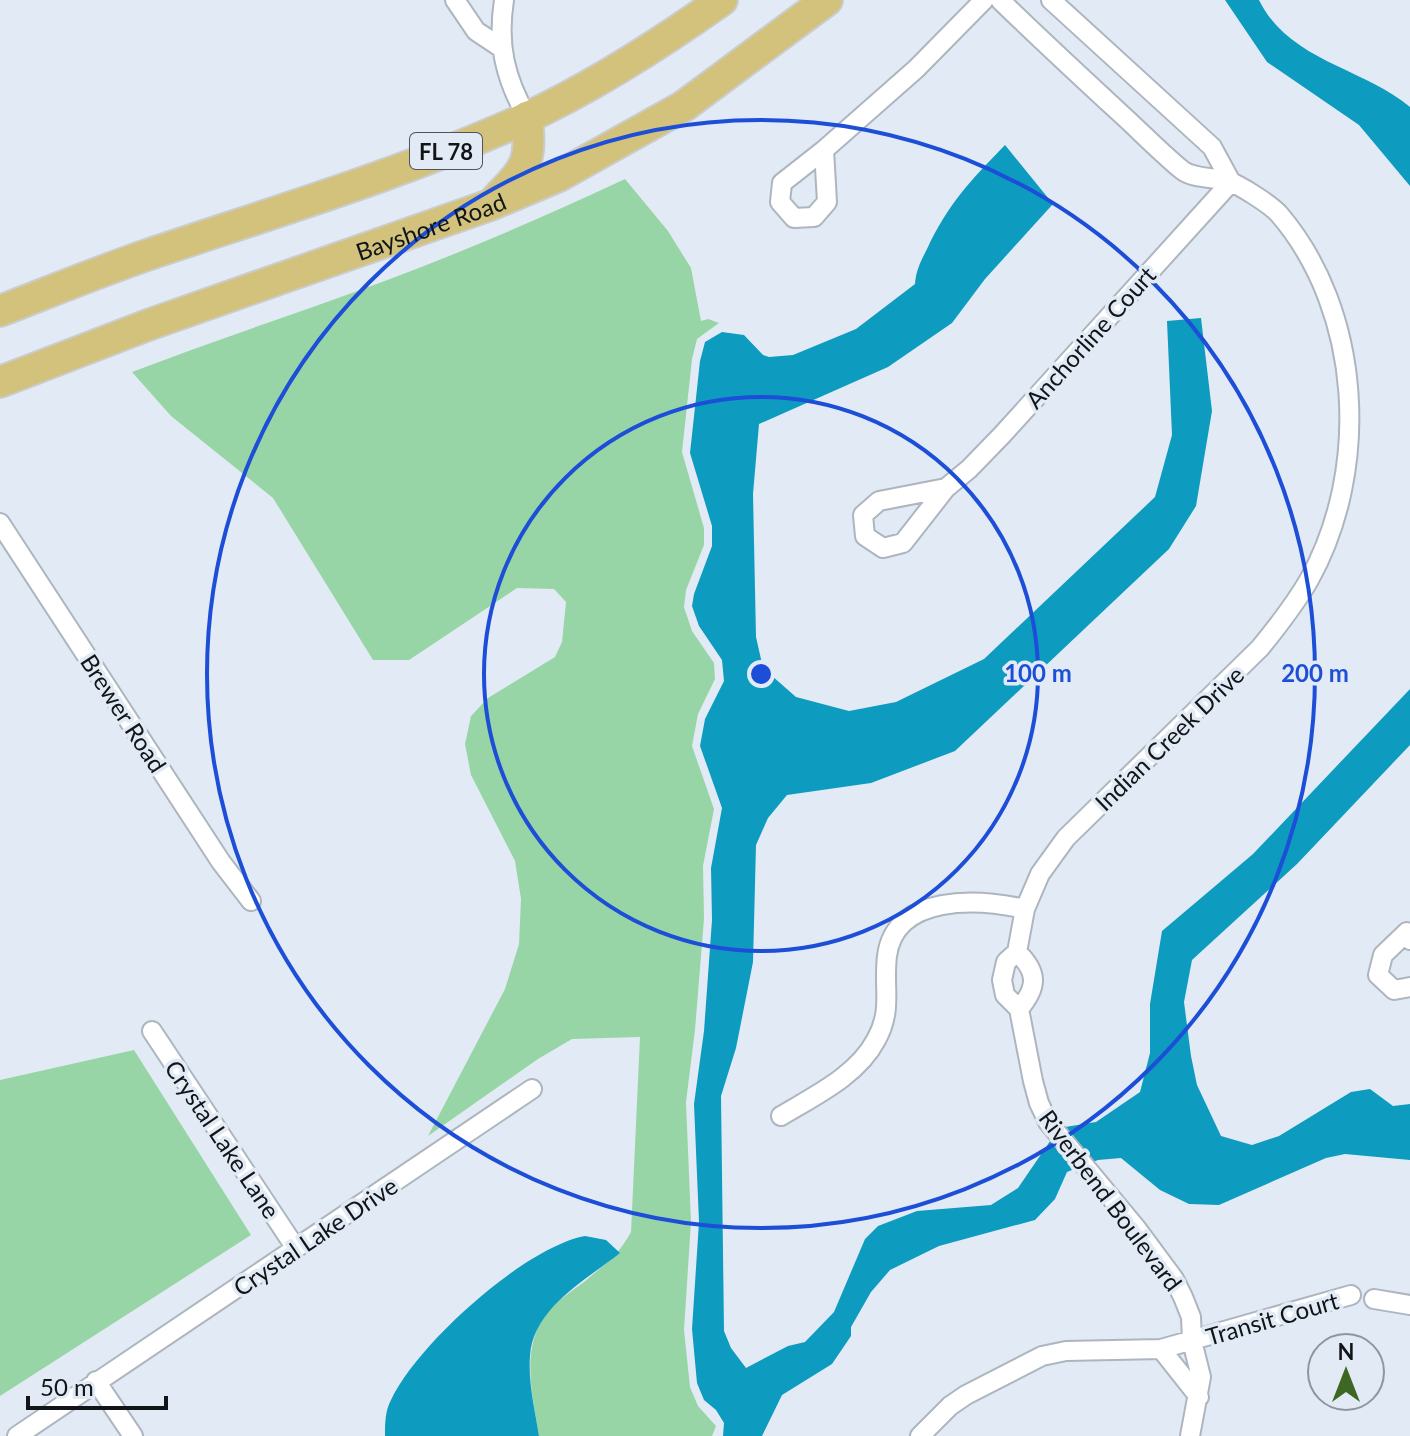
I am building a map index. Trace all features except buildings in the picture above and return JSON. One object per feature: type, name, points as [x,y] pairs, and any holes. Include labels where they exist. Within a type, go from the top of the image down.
[{"type":"main road","name":"FL 78","points":[[0,311],[149,254],[406,166],[527,117],[667,38],[722,0]]},
{"type":"main road","name":"Bayshore Road","points":[[0,382],[148,325],[364,252],[559,176],[684,106],[827,0]]},
{"type":"main road","points":[[490,205],[522,173],[530,151],[527,117]]},
{"type":"street","points":[[455,0],[476,31],[500,47]]},
{"type":"street","points":[[504,0],[500,47],[514,95],[527,117]]},
{"type":"street","points":[[824,150],[916,69],[984,0]]},
{"type":"street","name":"Indian Creek Drive","points":[[1000,0],[1185,173],[1231,182],[1277,211],[1313,266],[1337,326],[1350,413],[1344,476],[1335,517],[1314,569],[1286,617],[1228,681],[1066,838],[1040,874],[1025,909]]},
{"type":"street","name":"Indian Creek Drive","points":[[1051,0],[1212,147],[1231,182]]},
{"type":"street","name":"Anchorline Court","points":[[946,488],[1002,435],[1231,182]]},
{"type":"street","name":"Brewer Road","points":[[0,523],[221,862],[251,901]]},
{"type":"street","points":[[781,1116],[846,1075],[875,1044],[889,1004],[887,960],[890,938],[903,920],[922,911],[962,903],[983,902],[1025,909]]},
{"type":"street","name":"Riverbend Boulevard","points":[[1025,909],[1017,952],[1006,962],[1002,980],[1005,995],[1019,1009],[1039,1103],[1051,1126],[1137,1229],[1174,1279],[1191,1317],[1192,1341],[1201,1377],[1190,1436]]},
{"type":"street","points":[[1409,934],[1383,955],[1378,975],[1394,990],[1410,987]]},
{"type":"street","points":[[1017,952],[1028,963],[1033,979],[1031,994],[1019,1009]]},
{"type":"street","name":"Crystal Lake Lane","points":[[152,1031],[295,1247]]},
{"type":"street","name":"Crystal Lake Drive","points":[[17,1436],[532,1089]]},
{"type":"street","name":"Transit Court","points":[[920,1436],[950,1406],[966,1395],[1042,1356],[1066,1351],[1161,1349],[1351,1295]]},
{"type":"street","name":"Transit Court","points":[[1374,1299],[1410,1305]]},
{"type":"street","points":[[1161,1349],[1199,1397]]},
{"type":"street","points":[[96,1381],[133,1436]]},
{"type":"green space","points":[[625,179],[668,231],[691,268],[701,321],[708,319],[719,323],[697,339],[682,452],[704,528],[704,545],[686,590],[684,607],[692,631],[714,663],[715,679],[698,714],[692,746],[714,809],[703,866],[704,919],[686,1102],[691,1222],[684,1330],[690,1387],[698,1406],[716,1426],[712,1436],[539,1436],[530,1367],[535,1334],[554,1305],[610,1260],[631,1232],[640,1037],[572,1039],[538,1059],[428,1136],[505,989],[519,944],[521,899],[515,861],[471,775],[465,744],[471,716],[488,698],[555,657],[562,642],[566,602],[554,589],[517,588],[409,660],[373,660],[273,498],[171,416],[132,372],[420,268]]},
{"type":"green space","points":[[134,1050],[251,1235],[0,1396],[0,1080]]},
{"type":"water","points":[[1225,0],[1259,0],[1288,37],[1391,93],[1410,107],[1410,186],[1359,125],[1267,62]]},
{"type":"water","points":[[1005,145],[1053,204],[985,279],[952,323],[888,367],[759,424],[753,494],[756,637],[763,668],[796,697],[849,711],[896,702],[984,659],[1155,497],[1172,435],[1167,321],[1201,318],[1212,411],[1196,506],[1169,549],[955,751],[871,783],[787,795],[768,818],[756,845],[753,962],[736,1048],[721,1096],[724,1331],[731,1348],[746,1368],[788,1346],[805,1342],[834,1312],[865,1239],[878,1226],[917,1211],[991,1205],[1018,1188],[1059,1128],[1096,1122],[1140,1092],[1150,1053],[1150,1004],[1162,931],[1253,854],[1410,689],[1410,745],[1297,864],[1192,960],[1184,1002],[1197,1085],[1221,1136],[1252,1145],[1279,1136],[1351,1092],[1370,1089],[1393,1106],[1410,1104],[1410,1160],[1345,1154],[1326,1158],[1219,1205],[1189,1204],[1160,1190],[1121,1158],[1098,1160],[1067,1172],[1055,1199],[1035,1220],[939,1246],[890,1270],[871,1292],[851,1327],[851,1336],[832,1364],[782,1395],[762,1436],[723,1436],[724,1423],[716,1410],[704,1400],[697,1383],[692,1329],[699,1222],[694,1104],[704,1031],[712,920],[711,868],[722,808],[700,746],[705,719],[724,681],[722,660],[699,626],[692,606],[712,546],[712,526],[690,453],[700,361],[705,342],[722,332],[744,335],[763,355],[769,357],[793,355],[856,329],[915,284],[921,262],[943,219],[971,181]]},
{"type":"water","points":[[585,1236],[606,1240],[620,1253],[563,1297],[541,1323],[533,1339],[530,1376],[539,1436],[385,1436],[386,1413],[404,1377],[448,1326],[475,1301],[533,1258]]}]
